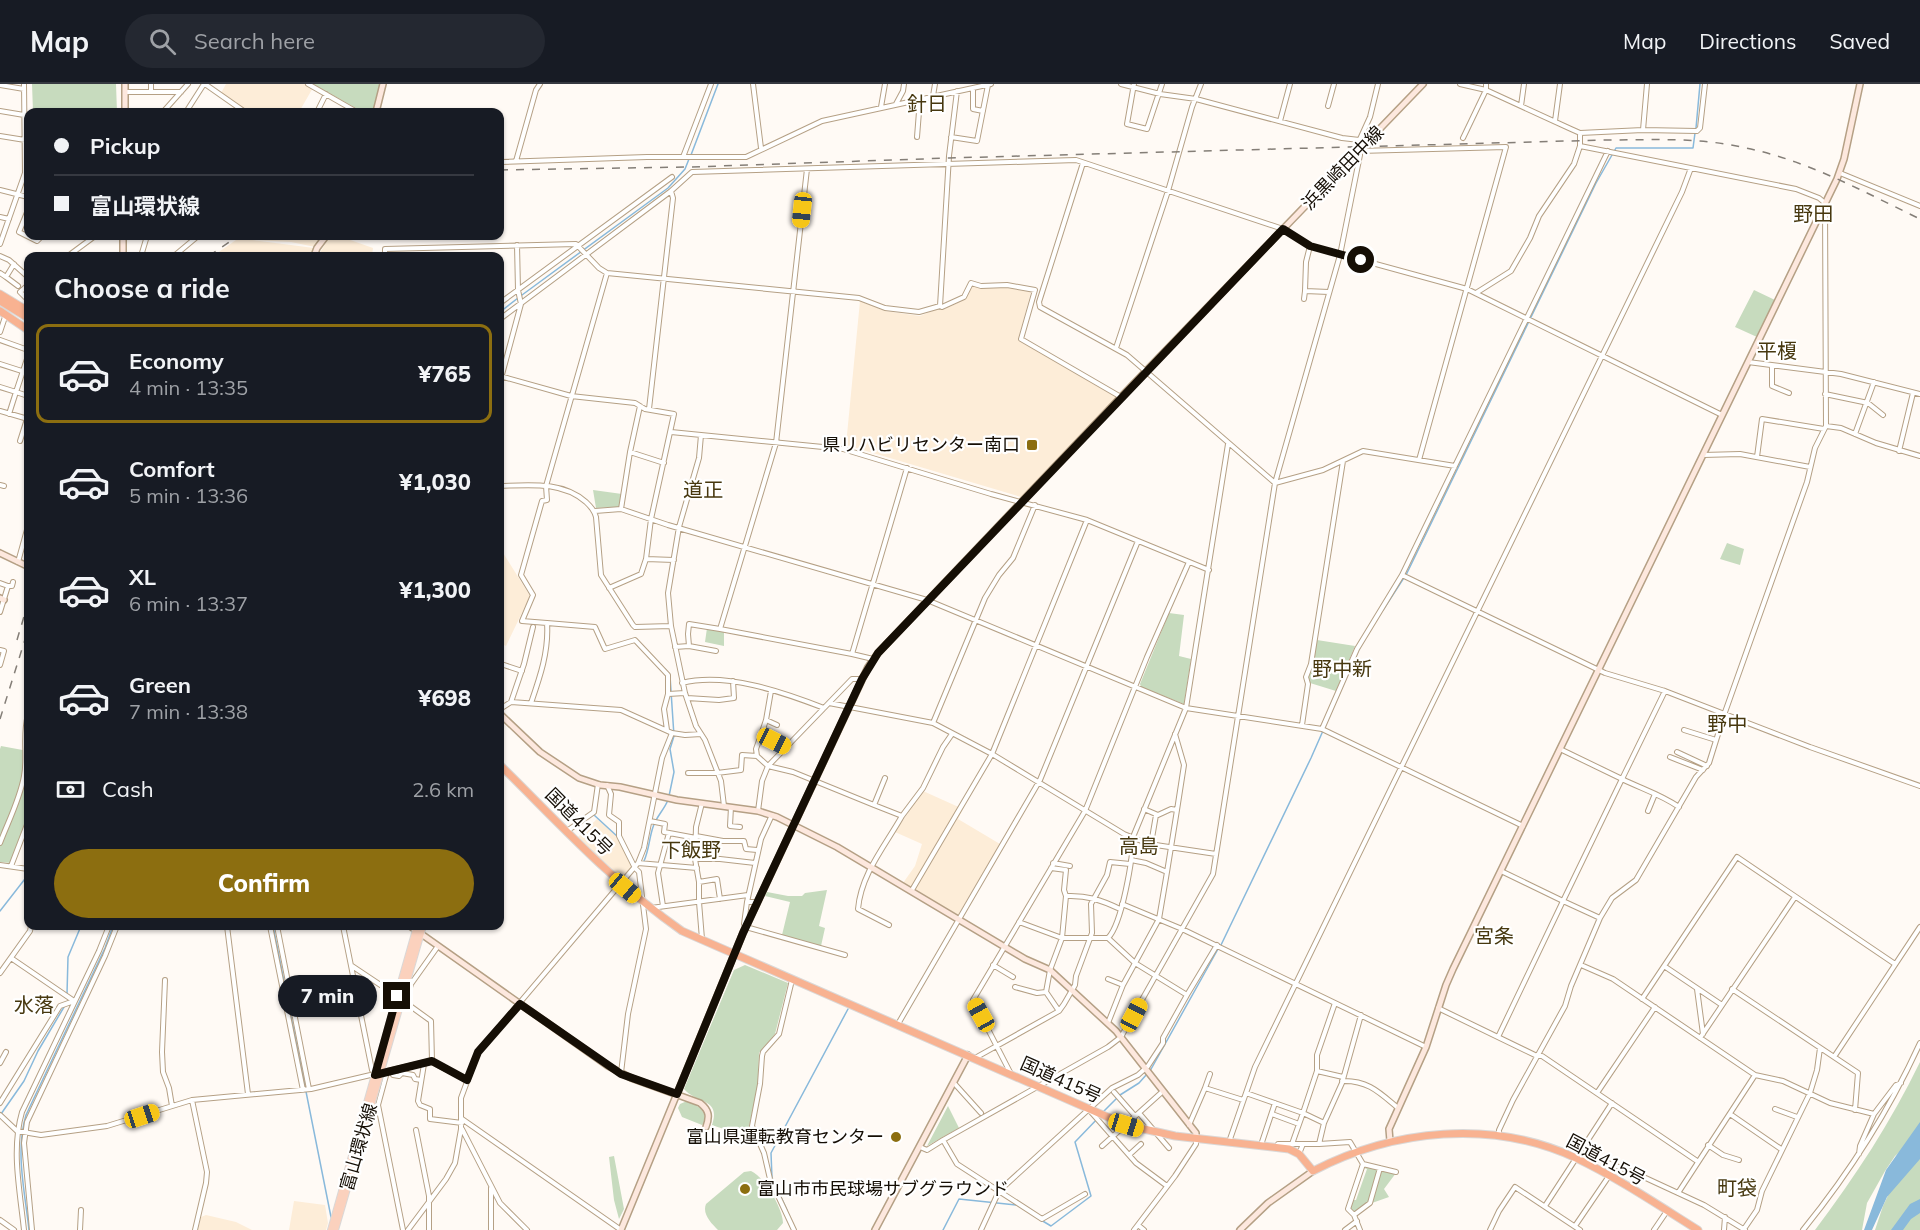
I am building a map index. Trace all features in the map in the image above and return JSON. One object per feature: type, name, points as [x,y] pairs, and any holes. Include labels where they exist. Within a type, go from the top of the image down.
[{"type":"highway","points":[[0,294],[24,309]]},
{"type":"highway","points":[[0,301],[24,316]]},
{"type":"highway","points":[[3,312],[24,327]]},
{"type":"highway","name":"国道415号","points":[[504,769],[621,885],[682,931],[1126,1125],[1155,1133],[1277,1148],[1299,1154]]},
{"type":"highway","name":"国道415号","points":[[1313,1171],[1356,1151],[1390,1141],[1436,1134],[1498,1137],[1531,1143],[1576,1158],[1698,1230]]},
{"type":"highway","points":[[1299,1154],[1313,1171]]},
{"type":"main road","name":"富山環状線","points":[[335,1230],[384,1073],[416,930]]},
{"type":"main road","name":"富山環状線","points":[[331,1230],[384,1073]]},
{"type":"street","points":[[124,84],[125,108]]},
{"type":"street","points":[[151,84],[151,92]]},
{"type":"street","points":[[167,108],[188,84]]},
{"type":"street","points":[[189,108],[205,84],[239,108]]},
{"type":"street","points":[[309,84],[345,108]]},
{"type":"street","points":[[377,108],[383,84]]},
{"type":"street","points":[[516,161],[536,90],[540,84]]},
{"type":"street","points":[[683,157],[711,84]]},
{"type":"street","points":[[753,84],[761,149]]},
{"type":"street","points":[[881,107],[885,84]]},
{"type":"street","points":[[896,104],[904,84]]},
{"type":"street","points":[[933,96],[935,84]]},
{"type":"street","points":[[504,162],[746,157],[822,122],[989,84],[977,141],[951,137]]},
{"type":"street","points":[[1121,84],[1160,94],[1196,99],[1342,138],[1369,141]]},
{"type":"street","points":[[1133,86],[1127,124],[1147,129],[1162,84]]},
{"type":"street","points":[[1116,348],[1201,84]]},
{"type":"street","points":[[1279,121],[1290,84]]},
{"type":"street","points":[[1328,106],[1334,84]]},
{"type":"street","points":[[1360,139],[1370,117],[1378,84]]},
{"type":"street","name":"浜黒崎田中線","points":[[621,1230],[757,902],[873,659],[1121,397],[1423,84]]},
{"type":"street","points":[[1460,84],[1486,90],[1580,133],[1643,130],[1697,131],[1700,128],[1705,84]]},
{"type":"street","points":[[1463,138],[1486,90],[1486,84]]},
{"type":"street","points":[[1521,106],[1524,84]]},
{"type":"street","points":[[1555,121],[1560,84]]},
{"type":"street","points":[[1643,130],[1647,84]]},
{"type":"street","points":[[1390,1141],[1389,1129],[1426,1047],[1449,977],[1840,172],[1860,84]]},
{"type":"street","points":[[0,85],[24,87],[24,115],[0,111]]},
{"type":"street","points":[[974,88],[973,109],[983,111]]},
{"type":"street","points":[[125,92],[181,92]]},
{"type":"street","points":[[940,306],[951,137],[957,92]]},
{"type":"street","points":[[319,108],[326,94]]},
{"type":"street","points":[[917,137],[920,99]]},
{"type":"street","points":[[1476,293],[1511,271],[1530,238],[1539,216],[1574,164],[1580,146],[1580,133]]},
{"type":"street","points":[[0,136],[24,140]]},
{"type":"street","points":[[1498,1137],[1513,1100],[1565,1006],[1600,918],[1612,898],[1636,880],[1702,770],[1707,766],[1825,427],[1825,203],[1819,198],[1796,189],[1580,146]]},
{"type":"street","points":[[920,1147],[927,1150],[1108,1047],[1121,1037],[1212,874],[1275,483],[1340,255],[1359,151],[1506,147],[1419,460]]},
{"type":"street","points":[[1322,729],[1357,649],[1402,575],[1608,151]]},
{"type":"street","points":[[504,317],[671,192],[692,172],[1076,160],[1283,229],[1310,246],[1467,289],[1722,415]]},
{"type":"street","points":[[1083,163],[1039,302],[1040,307],[1126,355],[1275,483]]},
{"type":"street","points":[[1229,1143],[1255,1067],[1682,192],[1691,168]]},
{"type":"street","points":[[720,629],[776,443],[807,169]]},
{"type":"street","points":[[1840,172],[1920,206]]},
{"type":"street","points":[[0,244],[24,176]]},
{"type":"street","points":[[504,300],[672,177]]},
{"type":"street","points":[[0,190],[24,196]]},
{"type":"street","points":[[649,409],[673,198],[671,192]]},
{"type":"street","points":[[0,217],[9,219]]},
{"type":"street","points":[[24,220],[19,232],[24,234]]},
{"type":"street","points":[[73,252],[90,240]]},
{"type":"street","points":[[179,252],[193,240]]},
{"type":"street","points":[[504,364],[521,304],[518,290],[517,245]]},
{"type":"street","points":[[579,245],[599,268],[608,273],[859,298],[885,308],[919,312],[942,307],[964,297],[970,283],[981,286],[1007,285],[1035,290],[1021,339],[1121,397]]},
{"type":"street","points":[[385,252],[385,249],[579,245]]},
{"type":"street","points":[[1304,299],[1306,262],[1310,246]]},
{"type":"street","points":[[0,256],[24,273]]},
{"type":"street","points":[[6,277],[14,264]]},
{"type":"street","points":[[0,273],[18,286]]},
{"type":"street","points":[[608,273],[546,486],[547,500],[542,501],[521,575],[532,595],[522,621],[595,627],[605,649],[634,640],[668,675],[668,694],[664,708],[667,730]]},
{"type":"street","points":[[1305,291],[1329,292]]},
{"type":"street","points":[[0,332],[3,312]]},
{"type":"street","points":[[0,340],[24,349]]},
{"type":"street","points":[[1748,362],[1826,371],[1920,394]]},
{"type":"street","points":[[0,364],[24,371]]},
{"type":"street","points":[[1772,365],[1772,386],[1789,393]]},
{"type":"street","points":[[9,414],[24,376]]},
{"type":"street","points":[[504,379],[571,396],[635,403],[649,409],[674,414],[651,519],[646,559],[641,574],[609,588]]},
{"type":"street","points":[[1855,434],[1874,382]]},
{"type":"street","points":[[0,387],[24,395]]},
{"type":"street","points":[[1899,451],[1913,393]]},
{"type":"street","points":[[1825,394],[1866,402],[1883,415]]},
{"type":"street","points":[[621,509],[640,405]]},
{"type":"street","points":[[0,411],[24,418]]},
{"type":"street","points":[[1756,457],[1762,419],[1841,428],[1899,451],[1920,456]]},
{"type":"street","points":[[20,441],[24,430]]},
{"type":"street","points":[[671,432],[843,449],[1087,520],[1209,570]]},
{"type":"street","points":[[701,435],[699,458],[679,527],[668,593],[671,626],[682,683],[696,726],[721,781],[728,806],[730,826],[740,827]]},
{"type":"street","points":[[1108,938],[1113,933],[1121,906],[1131,862],[1133,837],[1186,708],[1228,444]]},
{"type":"street","points":[[1275,483],[1323,470],[1363,451],[1455,466]]},
{"type":"street","points":[[630,452],[664,463]]},
{"type":"street","points":[[1703,455],[1740,454],[1810,467]]},
{"type":"street","points":[[1302,724],[1308,684],[1306,677],[1311,664],[1343,461]]},
{"type":"street","points":[[852,654],[907,468]]},
{"type":"street","points":[[504,486],[546,486],[566,489],[576,494],[595,511],[600,571],[635,627],[671,626]]},
{"type":"street","points":[[933,723],[985,598],[1013,558],[1035,505]]},
{"type":"street","points":[[595,511],[621,509],[927,600],[1186,708],[1302,724],[1322,729],[1522,826]]},
{"type":"street","points":[[912,891],[992,754],[1087,520]]},
{"type":"street","points":[[18,562],[24,540]]},
{"type":"street","points":[[898,1024],[1039,783],[1138,541]]},
{"type":"street","points":[[0,553],[24,565]]},
{"type":"street","points":[[646,559],[674,561]]},
{"type":"street","points":[[1011,1074],[973,1000],[1085,811],[1188,562]]},
{"type":"street","points":[[1402,575],[1476,613],[1598,670],[1665,691],[1724,715],[1920,786]]},
{"type":"street","points":[[0,612],[2,599],[8,586],[12,586],[13,582]]},
{"type":"street","points":[[0,583],[8,586]]},
{"type":"street","points":[[531,703],[544,661],[548,640],[547,623]]},
{"type":"street","points":[[689,646],[689,624],[873,659]]},
{"type":"street","points":[[511,702],[522,671],[533,627]]},
{"type":"street","points":[[675,647],[689,646],[716,651]]},
{"type":"street","points":[[0,650],[4,651],[0,665]]},
{"type":"street","points":[[504,665],[522,671]]},
{"type":"street","points":[[758,811],[762,781],[768,766],[852,679],[862,679]]},
{"type":"street","points":[[668,694],[718,700],[734,698],[733,680]]},
{"type":"street","points":[[682,683],[733,680],[824,708]]},
{"type":"street","points":[[757,756],[756,749],[766,720],[771,691]]},
{"type":"street","points":[[1498,1036],[1665,691]]},
{"type":"street","points":[[504,706],[511,702],[621,710],[672,733],[701,734]]},
{"type":"street","points":[[829,703],[933,723],[992,754],[1085,811],[1133,837],[1151,844],[1216,854]]},
{"type":"street","points":[[504,718],[540,752],[571,774],[598,784],[758,811],[794,824],[872,867],[1004,946],[1050,970],[1121,1037],[1196,1133],[1192,1150],[1134,1230]]},
{"type":"street","points":[[766,720],[777,725]]},
{"type":"street","points":[[1684,730],[1716,740]]},
{"type":"street","points":[[408,1230],[446,1179],[455,1163],[462,1124],[461,1098],[478,1052],[637,866],[644,848],[662,758],[672,733]]},
{"type":"street","points":[[1108,1023],[1123,985],[1159,919],[1184,765],[1175,733]]},
{"type":"street","points":[[889,925],[858,909],[860,891],[883,844],[922,788],[952,734]]},
{"type":"street","points":[[761,735],[786,748]]},
{"type":"street","points":[[1560,749],[1662,795],[1679,807]]},
{"type":"street","points":[[1677,752],[1707,766]]},
{"type":"street","points":[[688,773],[741,770],[742,755],[757,756],[768,766],[793,772],[902,816]]},
{"type":"street","points":[[1671,757],[1702,770]]},
{"type":"street","points":[[0,843],[24,774]]},
{"type":"street","points":[[873,806],[885,778]]},
{"type":"street","points":[[566,831],[594,812],[598,784]]},
{"type":"street","points":[[607,785],[611,794],[609,815],[619,822],[619,836],[637,866],[646,906],[646,929],[628,1014],[621,1074]]},
{"type":"street","points":[[1648,811],[1656,794]]},
{"type":"street","points":[[702,803],[696,837],[695,860],[699,882],[702,940]]},
{"type":"street","points":[[1144,809],[1156,815],[1171,809],[1177,810]]},
{"type":"street","points":[[771,815],[758,850],[744,924],[746,927],[845,955]]},
{"type":"street","points":[[1151,844],[1156,815]]},
{"type":"street","points":[[650,821],[665,824],[664,832],[723,841],[744,841],[746,849],[758,850]]},
{"type":"street","points":[[11,866],[24,832]]},
{"type":"street","points":[[663,906],[658,878],[669,833]]},
{"type":"street","points":[[1642,999],[1737,857],[1895,964]]},
{"type":"street","points":[[695,860],[720,859],[755,863]]},
{"type":"street","points":[[875,1230],[954,1083],[971,1057],[998,1045],[1059,1011],[1073,991],[1076,976],[1092,933],[1091,904],[1107,875],[1110,862],[1146,863],[1167,872]]},
{"type":"street","points":[[1053,863],[1070,866]]},
{"type":"street","points":[[637,866],[660,864],[697,868]]},
{"type":"street","points":[[0,865],[24,868]]},
{"type":"street","points":[[1050,868],[1066,870],[1062,938],[1050,970],[1046,992],[1059,1011]]},
{"type":"street","points":[[1500,871],[1600,918]]},
{"type":"street","points":[[699,882],[717,879],[720,899]]},
{"type":"street","points":[[646,906],[663,906],[748,895]]},
{"type":"street","points":[[1066,896],[1095,897],[1159,919],[1426,1047]]},
{"type":"street","points":[[1702,1036],[1795,897]]},
{"type":"street","points":[[747,902],[757,902]]},
{"type":"street","points":[[1019,922],[1062,938],[1094,936],[1108,938],[1135,963],[1187,995]]},
{"type":"street","points":[[1834,1057],[1920,927]]},
{"type":"street","points":[[0,973],[28,930]]},
{"type":"street","points":[[24,1230],[15,1146],[22,1112],[107,930]]},
{"type":"street","points":[[32,1230],[24,1133],[32,1109],[115,930]]},
{"type":"street","points":[[228,930],[248,1094]]},
{"type":"street","points":[[271,930],[303,1089]]},
{"type":"street","points":[[344,930],[372,1070],[399,1076],[402,1073],[413,1075],[421,1080]]},
{"type":"street","points":[[418,930],[621,1074],[677,1094],[706,1108],[708,1113],[706,1126]]},
{"type":"street","points":[[272,934],[278,932],[309,1089]]},
{"type":"street","points":[[981,1230],[999,1191],[1117,1084],[1130,1080],[1148,1066],[1217,945]]},
{"type":"street","points":[[402,999],[438,946]]},
{"type":"street","points":[[11,958],[75,1001]]},
{"type":"street","points":[[351,965],[431,1021],[432,1061]]},
{"type":"street","points":[[993,965],[1013,977]]},
{"type":"street","points":[[1581,965],[1613,979],[1702,1036],[1755,1075],[1783,1081],[1830,1103],[1874,1114]]},
{"type":"street","points":[[1664,966],[1722,1005]]},
{"type":"street","points":[[1108,979],[1123,985]]},
{"type":"street","points":[[165,980],[162,1052],[172,1106]]},
{"type":"street","points":[[792,980],[779,1034],[763,1052],[752,1126],[764,1153],[770,1179],[794,1230]]},
{"type":"street","points":[[1015,987],[1037,993],[1046,992]]},
{"type":"street","points":[[1697,988],[1702,1036]]},
{"type":"street","points":[[1732,989],[1858,1073],[1855,1110]]},
{"type":"street","points":[[0,1103],[60,1006],[75,1001]]},
{"type":"street","points":[[1292,1143],[1317,1071],[1317,1055],[1335,1002]]},
{"type":"street","points":[[1597,1093],[1655,1007]]},
{"type":"street","points":[[1438,1008],[1537,1056],[1542,1056],[1697,1161]]},
{"type":"street","points":[[1319,1143],[1324,1123],[1343,1079],[1361,1014]]},
{"type":"street","points":[[1803,1230],[1859,1156],[1901,1083],[1920,1043]]},
{"type":"street","points":[[1576,1158],[1593,1157],[1637,1174],[1745,1229],[1757,1210],[1762,1191],[1809,1093],[1817,1070],[1820,1048]]},
{"type":"street","points":[[0,1063],[6,1052]]},
{"type":"street","points":[[0,1115],[17,1131],[41,1135],[107,1126],[192,1100],[309,1089],[432,1061],[467,1080]]},
{"type":"street","points":[[424,1063],[418,1101],[420,1105],[430,1109],[430,1119],[462,1124],[621,1230]]},
{"type":"street","points":[[1317,1071],[1362,1082],[1398,1108]]},
{"type":"street","points":[[384,1073],[378,1105],[403,1230]]},
{"type":"street","points":[[1189,1125],[1210,1074]]},
{"type":"street","points":[[1677,1193],[1755,1075]]},
{"type":"street","points":[[954,1083],[981,1113]]},
{"type":"street","points":[[1859,1156],[1860,1146],[1874,1114],[1896,1084],[1901,1083]]},
{"type":"street","points":[[1205,1088],[1243,1100]]},
{"type":"street","points":[[1114,1092],[1169,1148]]},
{"type":"street","points":[[1102,1146],[1162,1092]]},
{"type":"street","points":[[1246,1093],[1324,1123]]},
{"type":"street","points":[[192,1100],[207,1172],[195,1230]]},
{"type":"street","points":[[1261,1146],[1275,1103]]},
{"type":"street","points":[[1545,1206],[1612,1103]]},
{"type":"street","points":[[1089,1109],[1136,1163],[1167,1186]]},
{"type":"street","points":[[1775,1109],[1797,1117]]},
{"type":"street","points":[[1272,1114],[1299,1124]]},
{"type":"street","points":[[1730,1114],[1781,1149]]},
{"type":"street","points":[[462,1124],[500,1203],[527,1230]]},
{"type":"street","points":[[416,1130],[429,1202],[429,1230]]},
{"type":"street","points":[[943,1140],[957,1164],[1042,1219],[1084,1194]]},
{"type":"street","points":[[1277,1148],[1278,1143],[1350,1142],[1363,1164],[1348,1209],[1354,1215],[1360,1230]]},
{"type":"street","points":[[1129,1155],[1141,1144]]},
{"type":"street","points":[[1299,1154],[1303,1144]]},
{"type":"street","points":[[1708,1145],[1723,1155],[1739,1160]]},
{"type":"street","points":[[1363,1164],[1396,1172]]},
{"type":"street","points":[[1354,1215],[1370,1203],[1380,1168]]},
{"type":"street","points":[[1240,1230],[1268,1203],[1313,1171]]},
{"type":"street","points":[[1575,1226],[1609,1176]]},
{"type":"street","points":[[490,1184],[491,1230]]},
{"type":"street","points":[[1490,1230],[1515,1187],[1580,1230]]},
{"type":"street","points":[[80,1230],[81,1210]]},
{"type":"street","points":[[1654,1230],[1667,1211]]},
{"type":"street","points":[[1724,1230],[1725,1217]]},
{"type":"street","points":[[0,1220],[14,1230]]},
{"type":"street","points":[[1345,1230],[1357,1221]]},
{"type":"street","points":[[1138,1225],[1144,1230]]},
{"type":"shaded area","points":[[226,84],[380,84],[374,108],[354,108],[314,86],[301,108],[242,108],[221,93]]},
{"type":"shaded area","points":[[236,240],[314,248],[312,252],[219,252]]},
{"type":"shaded area","points":[[252,240],[321,240],[315,247],[291,242]]},
{"type":"shaded area","points":[[328,240],[350,240],[373,248],[372,252],[320,252]]},
{"type":"shaded area","points":[[972,286],[1031,292],[1018,340],[1116,397],[1021,497],[846,445],[860,301],[885,311],[920,316],[945,309],[966,299]]},
{"type":"shaded area","points":[[504,554],[530,596],[506,646],[504,645]]},
{"type":"shaded area","points":[[923,791],[963,809],[958,819],[1000,844],[958,915],[903,883],[915,866],[922,844],[895,832]]},
{"type":"shaded area","points":[[597,819],[617,836],[633,865],[624,876],[617,877],[578,837]]},
{"type":"shaded area","points":[[294,1201],[325,1205],[328,1223],[326,1230],[289,1230]]},
{"type":"shaded area","points":[[206,1215],[236,1222],[252,1230],[198,1230],[201,1217]]},
{"type":"green space","points":[[32,84],[116,84],[117,108],[33,108]]},
{"type":"green space","points":[[313,84],[380,84],[374,108],[356,108]]},
{"type":"green space","points":[[1754,290],[1775,300],[1757,337],[1735,327]]},
{"type":"green space","points":[[593,490],[622,494],[619,507],[596,508]]},
{"type":"green space","points":[[1727,543],[1744,549],[1740,565],[1720,559]]},
{"type":"green space","points":[[1169,613],[1184,615],[1179,656],[1191,659],[1184,704],[1141,687],[1140,684]]},
{"type":"green space","points":[[707,628],[724,631],[724,646],[705,642]]},
{"type":"green space","points":[[1317,640],[1355,646],[1336,691],[1310,683],[1308,677]]},
{"type":"green space","points":[[1,746],[24,750],[24,829],[11,863],[0,862]]},
{"type":"green space","points":[[827,890],[819,926],[825,928],[821,946],[782,935],[790,902],[765,896],[767,892],[802,896],[805,893]]},
{"type":"green space","points":[[745,965],[788,983],[775,1034],[759,1053],[758,1084],[749,1127],[752,1132],[712,1125],[714,1116],[711,1106],[684,1089],[734,970]]},
{"type":"green space","points":[[1920,1062],[1920,1134],[1895,1156],[1885,1171],[1867,1203],[1862,1230],[1815,1230],[1872,1149]]},
{"type":"green space","points":[[687,1101],[703,1111],[705,1123],[702,1125],[682,1117],[678,1108],[680,1104]]},
{"type":"green space","points":[[948,1106],[959,1128],[927,1146]]},
{"type":"green space","points":[[1920,1154],[1920,1230],[1875,1230],[1893,1185]]},
{"type":"green space","points":[[614,1156],[624,1209],[619,1219],[614,1200],[609,1157]]},
{"type":"green space","points":[[1365,1165],[1396,1173],[1384,1189],[1389,1197],[1354,1213],[1350,1208],[1353,1200],[1356,1200],[1367,1169],[1364,1168]]},
{"type":"green space","name":"富山市市民球場サブグラウンド","points":[[751,1171],[761,1179],[772,1194],[780,1210],[783,1223],[777,1230],[718,1230],[706,1215],[706,1204],[744,1172]]},
{"type":"water","points":[[1920,1122],[1920,1159],[1887,1197],[1872,1230],[1864,1230],[1886,1170]]},
{"type":"water","points":[[1920,1199],[1920,1213],[1911,1219],[1903,1230],[1891,1230],[1910,1204]]},
{"type":"waterway","points":[[691,155],[718,84]]},
{"type":"waterway","points":[[1696,128],[1700,84]]},
{"type":"waterway","points":[[1383,610],[1407,573],[1596,183],[1616,148],[1693,148],[1695,133]]},
{"type":"waterway","points":[[522,295],[668,188],[685,169],[689,159]]},
{"type":"waterway","points":[[504,309],[518,298]]},
{"type":"waterway","points":[[1221,945],[1369,632]]},
{"type":"waterway","points":[[665,669],[670,676],[674,736],[670,749],[674,772],[669,796]]},
{"type":"waterway","points":[[644,861],[654,823],[668,800]]},
{"type":"waterway","points":[[594,815],[618,837]]},
{"type":"waterway","points":[[0,911],[24,880]]},
{"type":"waterway","points":[[67,994],[68,957],[79,930]]},
{"type":"waterway","points":[[29,1230],[21,1158],[26,1115],[112,930]]},
{"type":"waterway","points":[[274,930],[331,1217]]},
{"type":"waterway","points":[[1150,1071],[1218,949]]},
{"type":"waterway","points":[[1,1114],[24,1081],[38,1051],[64,1007]]},
{"type":"waterway","points":[[787,1210],[772,1178],[771,1153],[848,1009]]},
{"type":"waterway","points":[[1120,1095],[1139,1083],[1147,1074]]},
{"type":"waterway","points":[[1103,1112],[1117,1098]]},
{"type":"waterway","points":[[1041,1220],[1051,1226],[1091,1196],[1075,1142],[1100,1116]]},
{"type":"waterway","points":[[943,1230],[959,1199],[1016,1205]]},
{"type":"railway","points":[[504,170],[691,167],[949,158],[1673,140],[1724,144],[1788,159],[1833,177],[1920,219]]},
{"type":"railway","points":[[215,252],[232,240]]},
{"type":"railway","points":[[17,640],[24,616]]},
{"type":"railway","points":[[0,719],[24,643]]},
{"type":"place","name":"県リハビリセンター南口","points":[[1032,445]]},
{"type":"place","name":"富山県運転教育センター","points":[[896,1137]]},
{"type":"place","name":"富山市市民球場サブグラウンド","points":[[745,1189]]},
{"type":"district","name":"針日","points":[[927,104]]},
{"type":"district","name":"野田","points":[[1813,214]]},
{"type":"district","name":"平榎","points":[[1777,351]]},
{"type":"district","name":"道正","points":[[703,490]]},
{"type":"district","name":"野中新","points":[[1342,669]]},
{"type":"district","name":"野中","points":[[1727,724]]},
{"type":"district","name":"高島","points":[[1139,846]]},
{"type":"district","name":"下飯野","points":[[691,850]]},
{"type":"district","name":"宮条","points":[[1494,936]]},
{"type":"district","name":"水落","points":[[34,1005]]},
{"type":"district","name":"町袋","points":[[1737,1188]]},
{"type":"route","points":[[397,996],[375,1075],[432,1061],[467,1080],[478,1052],[520,1004],[621,1074],[677,1094],[743,933],[862,679],[878,653],[1283,229],[1310,246],[1361,260]]}]
